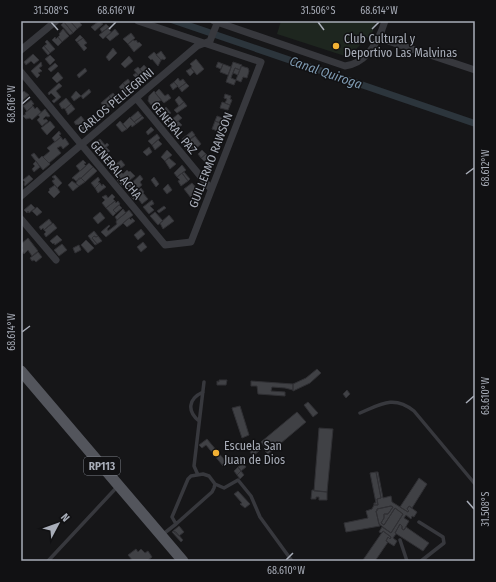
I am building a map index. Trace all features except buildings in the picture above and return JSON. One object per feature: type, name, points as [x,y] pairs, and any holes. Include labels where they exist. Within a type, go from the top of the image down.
[{"type":"main road","name":"RP113","points":[[21,371],[183,561]]},
{"type":"street","points":[[21,50],[56,21]]},
{"type":"street","points":[[138,21],[205,43]]},
{"type":"street","points":[[217,21],[345,66],[362,59],[371,50],[379,38],[385,21]]},
{"type":"street","name":"CARLOS PELLEGRINI","points":[[21,196],[197,46],[210,41],[217,21]]},
{"type":"street","points":[[379,38],[475,70]]},
{"type":"street","name":"GUILLERMO RAWSON","points":[[165,245],[191,242],[261,62],[205,43]]},
{"type":"street","name":"GENERAL ACHA","points":[[21,72],[165,245]]},
{"type":"street","name":"GENERAL PAZ","points":[[136,98],[211,189]]},
{"type":"street","points":[[21,219],[56,260]]},
{"type":"lane","points":[[198,475],[194,466],[204,382]]},
{"type":"lane","points":[[199,421],[191,412],[191,406],[197,395],[203,392]]},
{"type":"lane","points":[[360,413],[385,402],[400,402],[407,406],[414,411],[475,484]]},
{"type":"lane","points":[[176,524],[172,517],[188,478],[203,474],[208,476],[215,484],[224,488],[238,480],[251,496],[260,517],[292,561]]},
{"type":"lane","points":[[162,536],[212,492],[215,484]]},
{"type":"lane","points":[[48,561],[118,485]]},
{"type":"lane","points":[[419,522],[443,537],[444,543],[420,561]]},
{"type":"lane","points":[[400,540],[408,561]]},
{"type":"shaded area","name":"Club Cultural y Deportivo Las Malvinas","points":[[281,21],[376,21],[372,33],[348,57],[277,34]]},
{"type":"water","name":"Canal Quiroga","points":[[165,21],[186,21],[475,120],[475,127]]},
{"type":"place","name":"Club Cultural y Deportivo Las Malvinas","points":[[336,46]]},
{"type":"place","name":"Escuela San Juan de Dios","points":[[216,453]]}]
